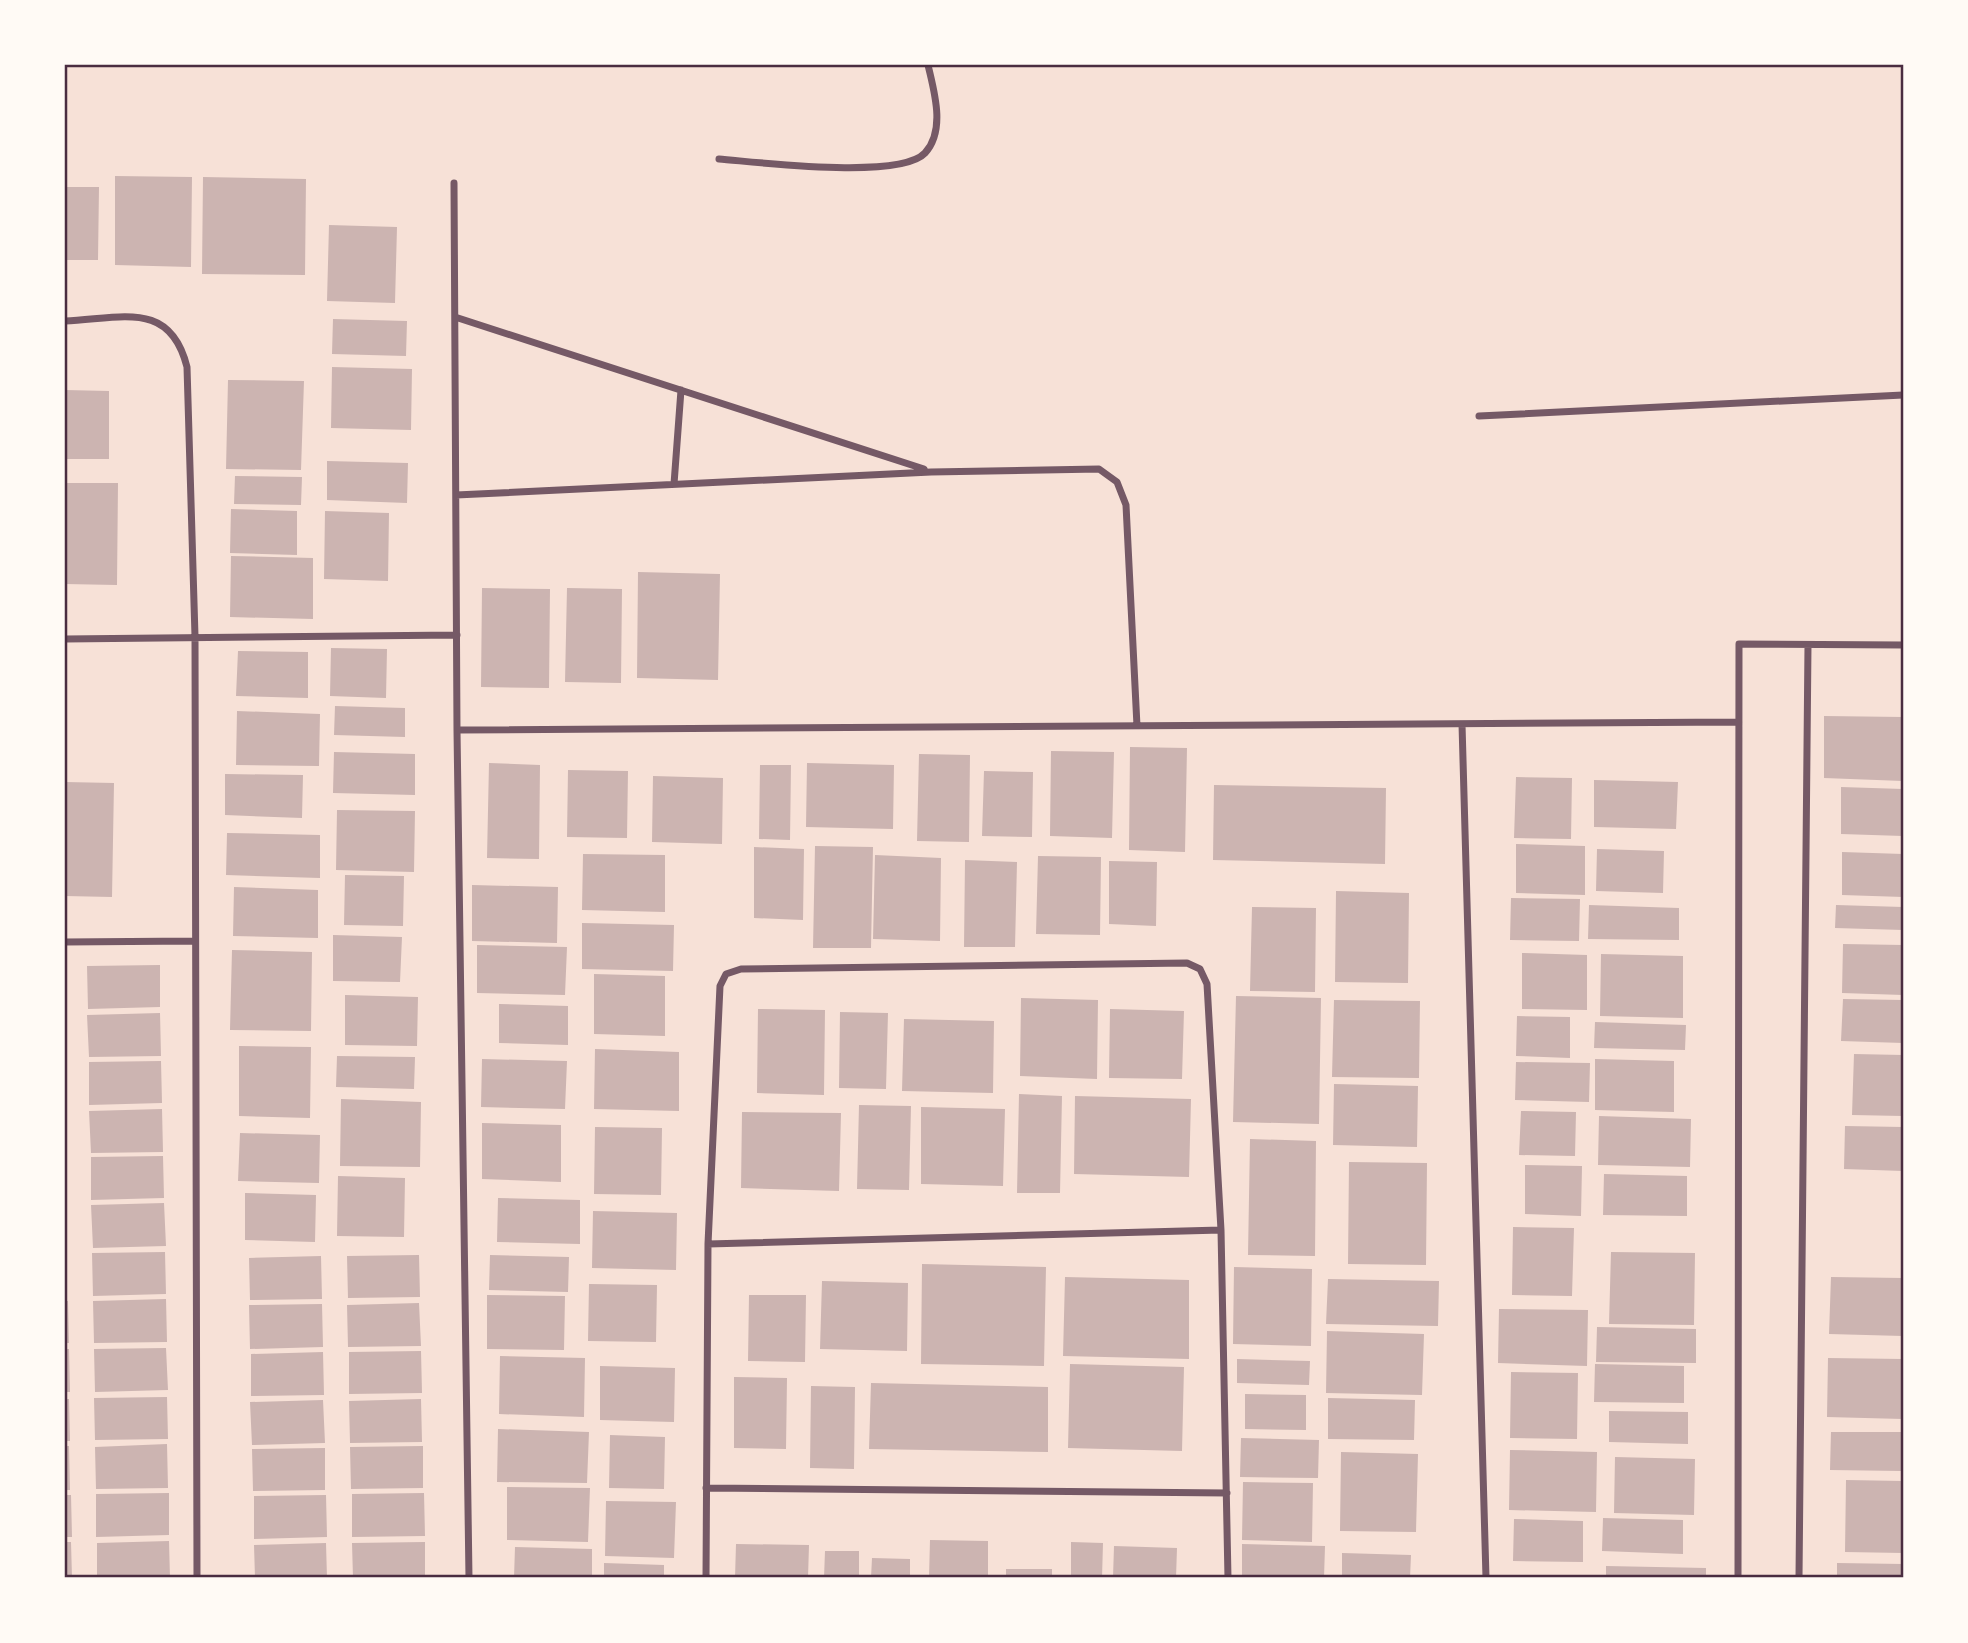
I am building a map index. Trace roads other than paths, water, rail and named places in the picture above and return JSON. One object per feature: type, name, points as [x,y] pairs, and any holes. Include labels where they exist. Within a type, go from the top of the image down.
[{"type":"street","points":[[719,159],[878,168],[916,160],[933,141],[936,126],[936,104],[928,65]]},
{"type":"street","points":[[454,183],[457,730],[469,1578]]},
{"type":"street","points":[[455,317],[931,472]]},
{"type":"street","points":[[65,321],[148,318],[162,323],[183,353],[187,368],[195,636],[197,1578]]},
{"type":"street","points":[[674,484],[681,390]]},
{"type":"street","points":[[1479,416],[1903,396]]},
{"type":"street","points":[[456,495],[931,472],[1099,469],[1117,482],[1126,505],[1137,726]]},
{"type":"street","points":[[65,639],[457,635]]},
{"type":"street","points":[[1738,1578],[1739,644],[1903,645]]},
{"type":"street","points":[[1799,1578],[1808,645]]},
{"type":"street","points":[[457,730],[1739,722]]},
{"type":"street","points":[[1462,724],[1486,1578]]},
{"type":"street","points":[[65,942],[195,941]]},
{"type":"street","points":[[706,1578],[708,1244],[720,986],[726,974],[741,969],[1195,965],[1207,984],[1221,1230],[1228,1578]]},
{"type":"street","points":[[708,1244],[1221,1230]]},
{"type":"street","points":[[706,1488],[1227,1493]]}]
